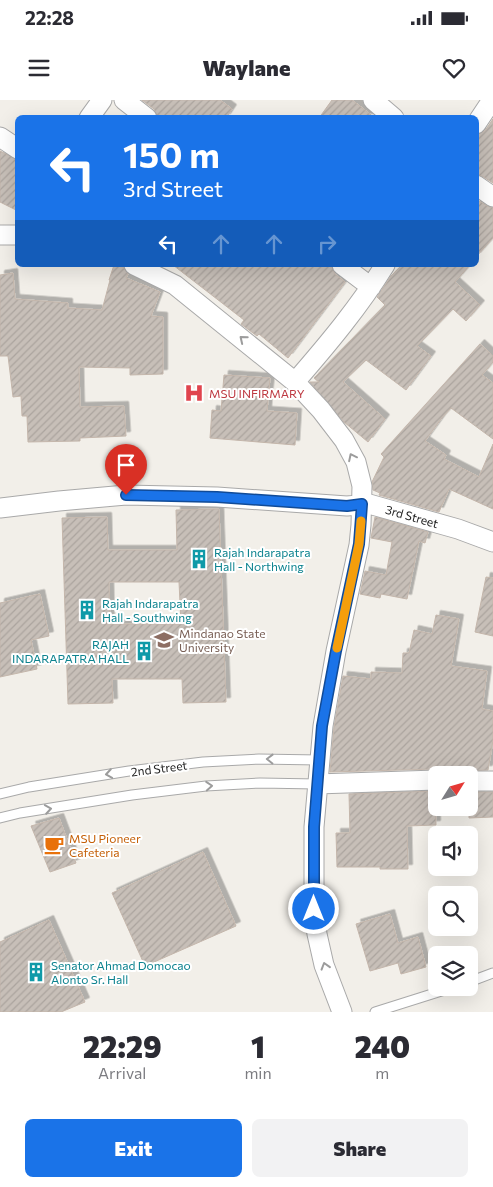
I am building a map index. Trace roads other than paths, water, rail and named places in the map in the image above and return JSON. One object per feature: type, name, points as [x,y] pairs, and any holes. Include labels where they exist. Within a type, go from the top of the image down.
[{"type":"street","points":[[91,115],[102,100]]},
{"type":"street","points":[[124,100],[143,115]]},
{"type":"street","points":[[373,100],[390,115]]},
{"type":"street","points":[[479,120],[492,100]]},
{"type":"street","points":[[0,137],[15,147]]},
{"type":"street","points":[[479,186],[493,197]]},
{"type":"street","points":[[0,235],[15,235]]},
{"type":"street","points":[[138,267],[175,285],[295,382],[321,410],[344,440],[356,462],[362,486],[359,544],[328,689],[319,760],[314,827],[314,909],[317,934],[324,965],[342,1012]]},
{"type":"street","points":[[345,267],[371,287]]},
{"type":"street","points":[[295,382],[335,336],[384,267]]},
{"type":"street","name":"3rd Street","points":[[0,508],[126,495],[217,497],[347,506],[362,504],[382,507],[458,529],[493,542]]},
{"type":"street","points":[[317,784],[428,780]]},
{"type":"street","points":[[478,781],[493,781]]},
{"type":"lane","name":"2nd Street","points":[[0,794],[29,787],[129,771],[204,762],[259,759],[319,760]]},
{"type":"lane","name":"2nd Street","points":[[0,818],[124,796],[206,786],[260,783],[317,784]]},
{"type":"lane","points":[[478,979],[493,973]]},
{"type":"lane","points":[[375,1012],[428,995]]},
{"type":"place","name":"MSU INFIRMARY","points":[[194,393]]},
{"type":"place","name":"Rajah Indarapatra Hall - Northwing","points":[[199,559]]},
{"type":"place","name":"Rajah Indarapatra Hall - Southwing","points":[[87,610]]},
{"type":"place","name":"Mindanao State University","points":[[164,640]]},
{"type":"place","name":"RAJAH INDARAPATRA HALL","points":[[144,651]]},
{"type":"place","name":"MSU Pioneer Cafeteria","points":[[54,845]]},
{"type":"place","name":"Senator Ahmad Domocao Alonto Sr. Hall","points":[[36,972]]}]
